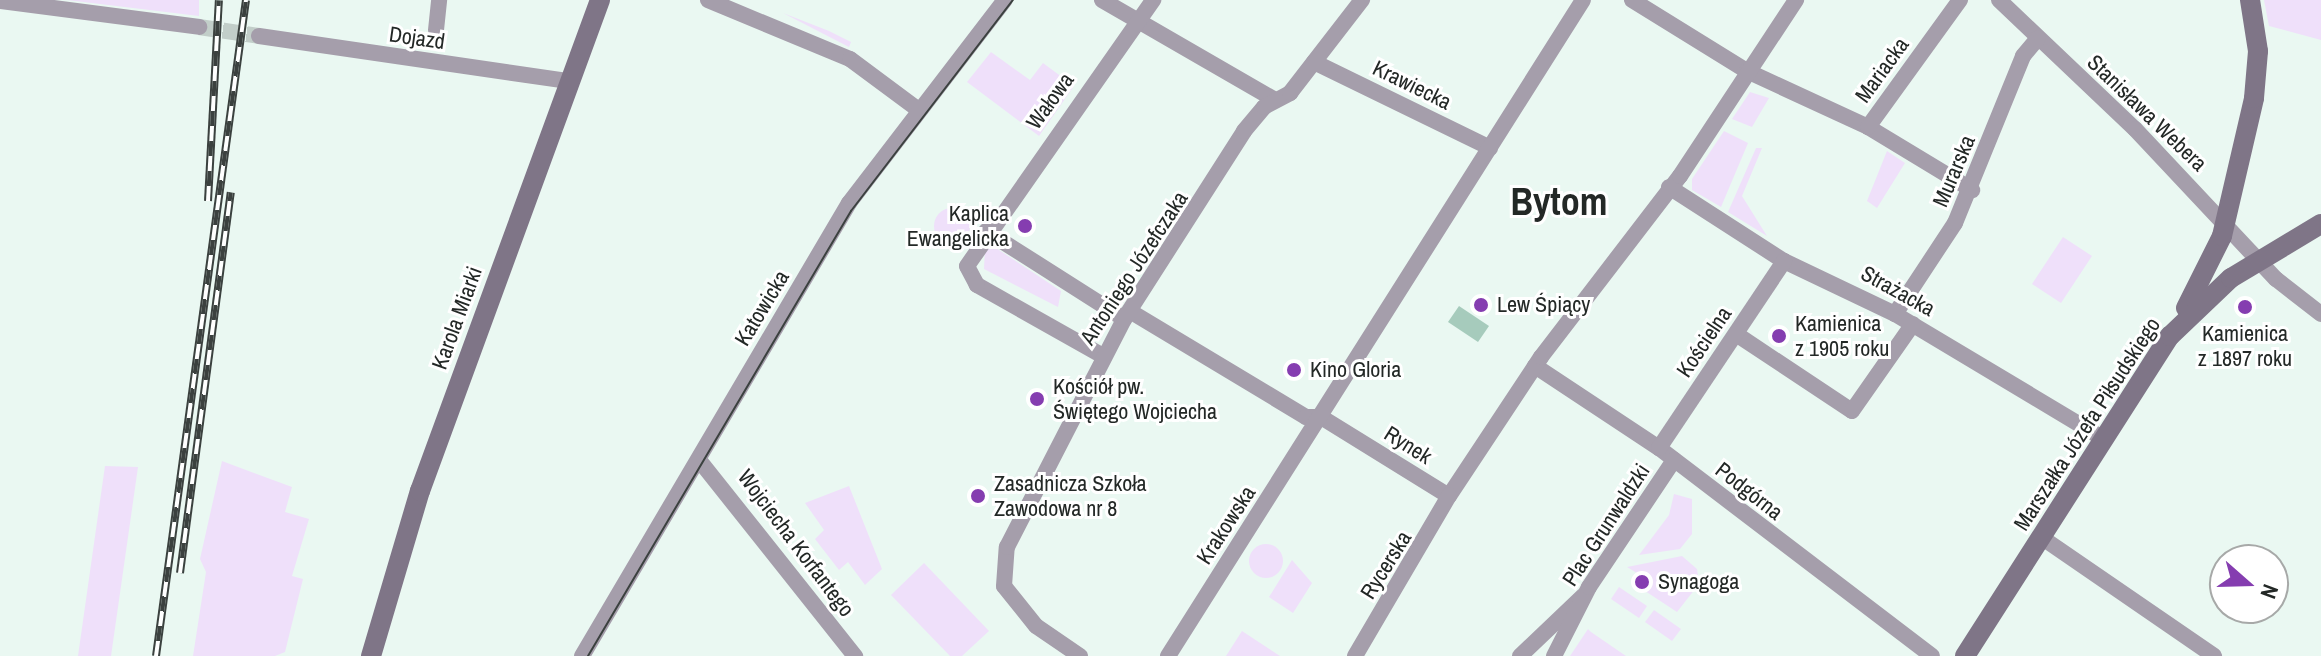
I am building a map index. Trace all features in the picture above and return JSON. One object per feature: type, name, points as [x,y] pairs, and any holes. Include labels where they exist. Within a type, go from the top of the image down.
[{"type":"main road","name":"Karola Miarki","points":[[371,656],[420,491],[600,0]]},
{"type":"main road","points":[[2170,336],[2225,226],[2258,73],[2250,0]]},
{"type":"main road","name":"Marszałka Józefa Piłsudskiego","points":[[1965,656],[2170,336],[2259,262],[2321,224]]},
{"type":"street","points":[[436,30],[439,0]]},
{"type":"street","points":[[708,0],[850,59],[916,108]]},
{"type":"street","name":"Katowicka","points":[[582,656],[849,203],[916,108],[1005,0]]},
{"type":"street","points":[[1102,0],[1135,24],[1275,100]]},
{"type":"street","name":"Wałowa","points":[[1103,356],[977,285],[967,266],[986,231],[1153,0]]},
{"type":"street","name":"Antoniego Józefczaka","points":[[1080,656],[1036,626],[1004,586],[1001,570],[1103,356],[1244,131],[1314,62],[1362,0]]},
{"type":"street","points":[[1321,417],[1583,0]]},
{"type":"street","points":[[1632,0],[1747,71],[1868,127],[1972,190]]},
{"type":"street","points":[[1449,496],[1535,366],[1669,187],[1796,0]]},
{"type":"street","name":"Mariacka","points":[[1868,127],[1960,0]]},
{"type":"street","name":"Stanisława Webera","points":[[1999,0],[2259,262],[2321,314]]},
{"type":"street","points":[[0,1],[199,27]]},
{"type":"street","name":"Dojazd","points":[[259,36],[569,81]]},
{"type":"street","name":"Murarska","points":[[1895,314],[1972,190],[2023,56],[2038,38]]},
{"type":"street","name":"Krawiecka","points":[[1314,62],[1490,148]]},
{"type":"street","name":"Strażacka","points":[[1669,187],[1784,261],[1913,324],[2104,439]]},
{"type":"street","name":"Rynek","points":[[986,231],[1306,417],[1321,417],[1449,496]]},
{"type":"street","name":"Kościelna","points":[[1659,448],[1784,261]]},
{"type":"street","points":[[1736,334],[1852,411],[1913,324]]},
{"type":"street","name":"Podgórna","points":[[1535,366],[1659,448],[1932,656]]},
{"type":"street","name":"Krakowska","points":[[1168,656],[1321,417]]},
{"type":"street","name":"Wojciecha Korfantego","points":[[699,460],[855,656]]},
{"type":"street","name":"Plac Grunwaldzki","points":[[1554,656],[1583,596],[1674,460]]},
{"type":"street","name":"Rycerska","points":[[1355,656],[1449,496]]},
{"type":"street","points":[[2041,537],[2214,656]]},
{"type":"street","points":[[1520,656],[1583,596]]},
{"type":"shaded area","points":[[67,0],[199,0],[199,16]]},
{"type":"shaded area","points":[[2264,0],[2321,0],[2321,40],[2269,26]]},
{"type":"shaded area","points":[[783,13],[851,42],[849,47]]},
{"type":"shaded area","points":[[991,52],[1030,80],[1043,63],[1074,86],[1039,136],[967,82]]},
{"type":"shaded area","points":[[1750,92],[1769,98],[1752,127],[1732,119]]},
{"type":"shaded area","points":[[1724,131],[1748,143],[1721,207],[1692,190],[1692,179]]},
{"type":"shaded area","points":[[1756,148],[1762,148],[1742,196],[1767,236],[1728,212]]},
{"type":"shaded area","points":[[1887,151],[1905,163],[1877,208],[1867,201]]},
{"type":"shaded area","points":[[952,208],[965,213],[970,226],[965,239],[952,244],[939,239],[934,226],[939,213]]},
{"type":"shaded area","points":[[2063,237],[2092,256],[2061,303],[2032,284]]},
{"type":"shaded area","points":[[996,248],[1061,291],[1058,307],[984,269],[985,249]]},
{"type":"shaded area","points":[[1459,306],[1489,326],[1478,342],[1448,322]]},
{"type":"shaded area","points":[[222,461],[292,487],[285,512],[309,519],[292,576],[303,579],[285,652],[275,656],[193,656],[206,572],[200,559]]},
{"type":"shaded area","points":[[105,466],[138,467],[111,656],[78,656]]},
{"type":"shaded area","points":[[849,486],[882,569],[865,585],[848,562],[839,570],[815,539],[824,530],[805,503]]},
{"type":"shaded area","points":[[1674,494],[1692,499],[1692,534],[1680,549],[1639,555],[1669,515]]},
{"type":"shaded area","points":[[1266,544],[1278,549],[1283,561],[1278,573],[1266,578],[1254,573],[1249,561],[1254,549]]},
{"type":"shaded area","points":[[1682,556],[1697,569],[1699,584],[1677,612],[1642,589],[1650,581],[1627,567]]},
{"type":"shaded area","points":[[1292,560],[1312,583],[1293,613],[1269,597]]},
{"type":"shaded area","points":[[924,563],[989,631],[962,656],[950,656],[891,595]]},
{"type":"shaded area","points":[[1619,587],[1647,606],[1639,618],[1611,599]]},
{"type":"shaded area","points":[[1654,610],[1681,629],[1672,641],[1645,622]]},
{"type":"shaded area","points":[[1588,629],[1591,632],[1626,656],[1570,656]]},
{"type":"shaded area","points":[[1242,631],[1280,656],[1226,656]]},
{"type":"tunnel","points":[[199,27],[259,36]]},
{"type":"tram line","points":[[588,656],[851,211],[1013,0]]},
{"type":"railway","points":[[208,201],[219,0]]},
{"type":"railway","points":[[156,656],[246,0]]},
{"type":"railway","points":[[180,573],[231,192]]},
{"type":"place","name":"Kaplica Ewangelicka","points":[[1025,226]]},
{"type":"place","name":"Lew Śpiący","points":[[1481,305]]},
{"type":"place","name":"Kamienica z 1897 roku","points":[[2245,307]]},
{"type":"place","name":"Kamienica z 1905 roku","points":[[1779,336]]},
{"type":"place","name":"Kino Gloria","points":[[1294,370]]},
{"type":"place","name":"Kościół pw. Świętego Wojciecha","points":[[1037,399]]},
{"type":"place","name":"Zasadnicza Szkoła Zawodowa nr 8","points":[[978,496]]},
{"type":"place","name":"Synagoga","points":[[1642,582]]},
{"type":"district","name":"Bytom","points":[[1559,202]]}]
